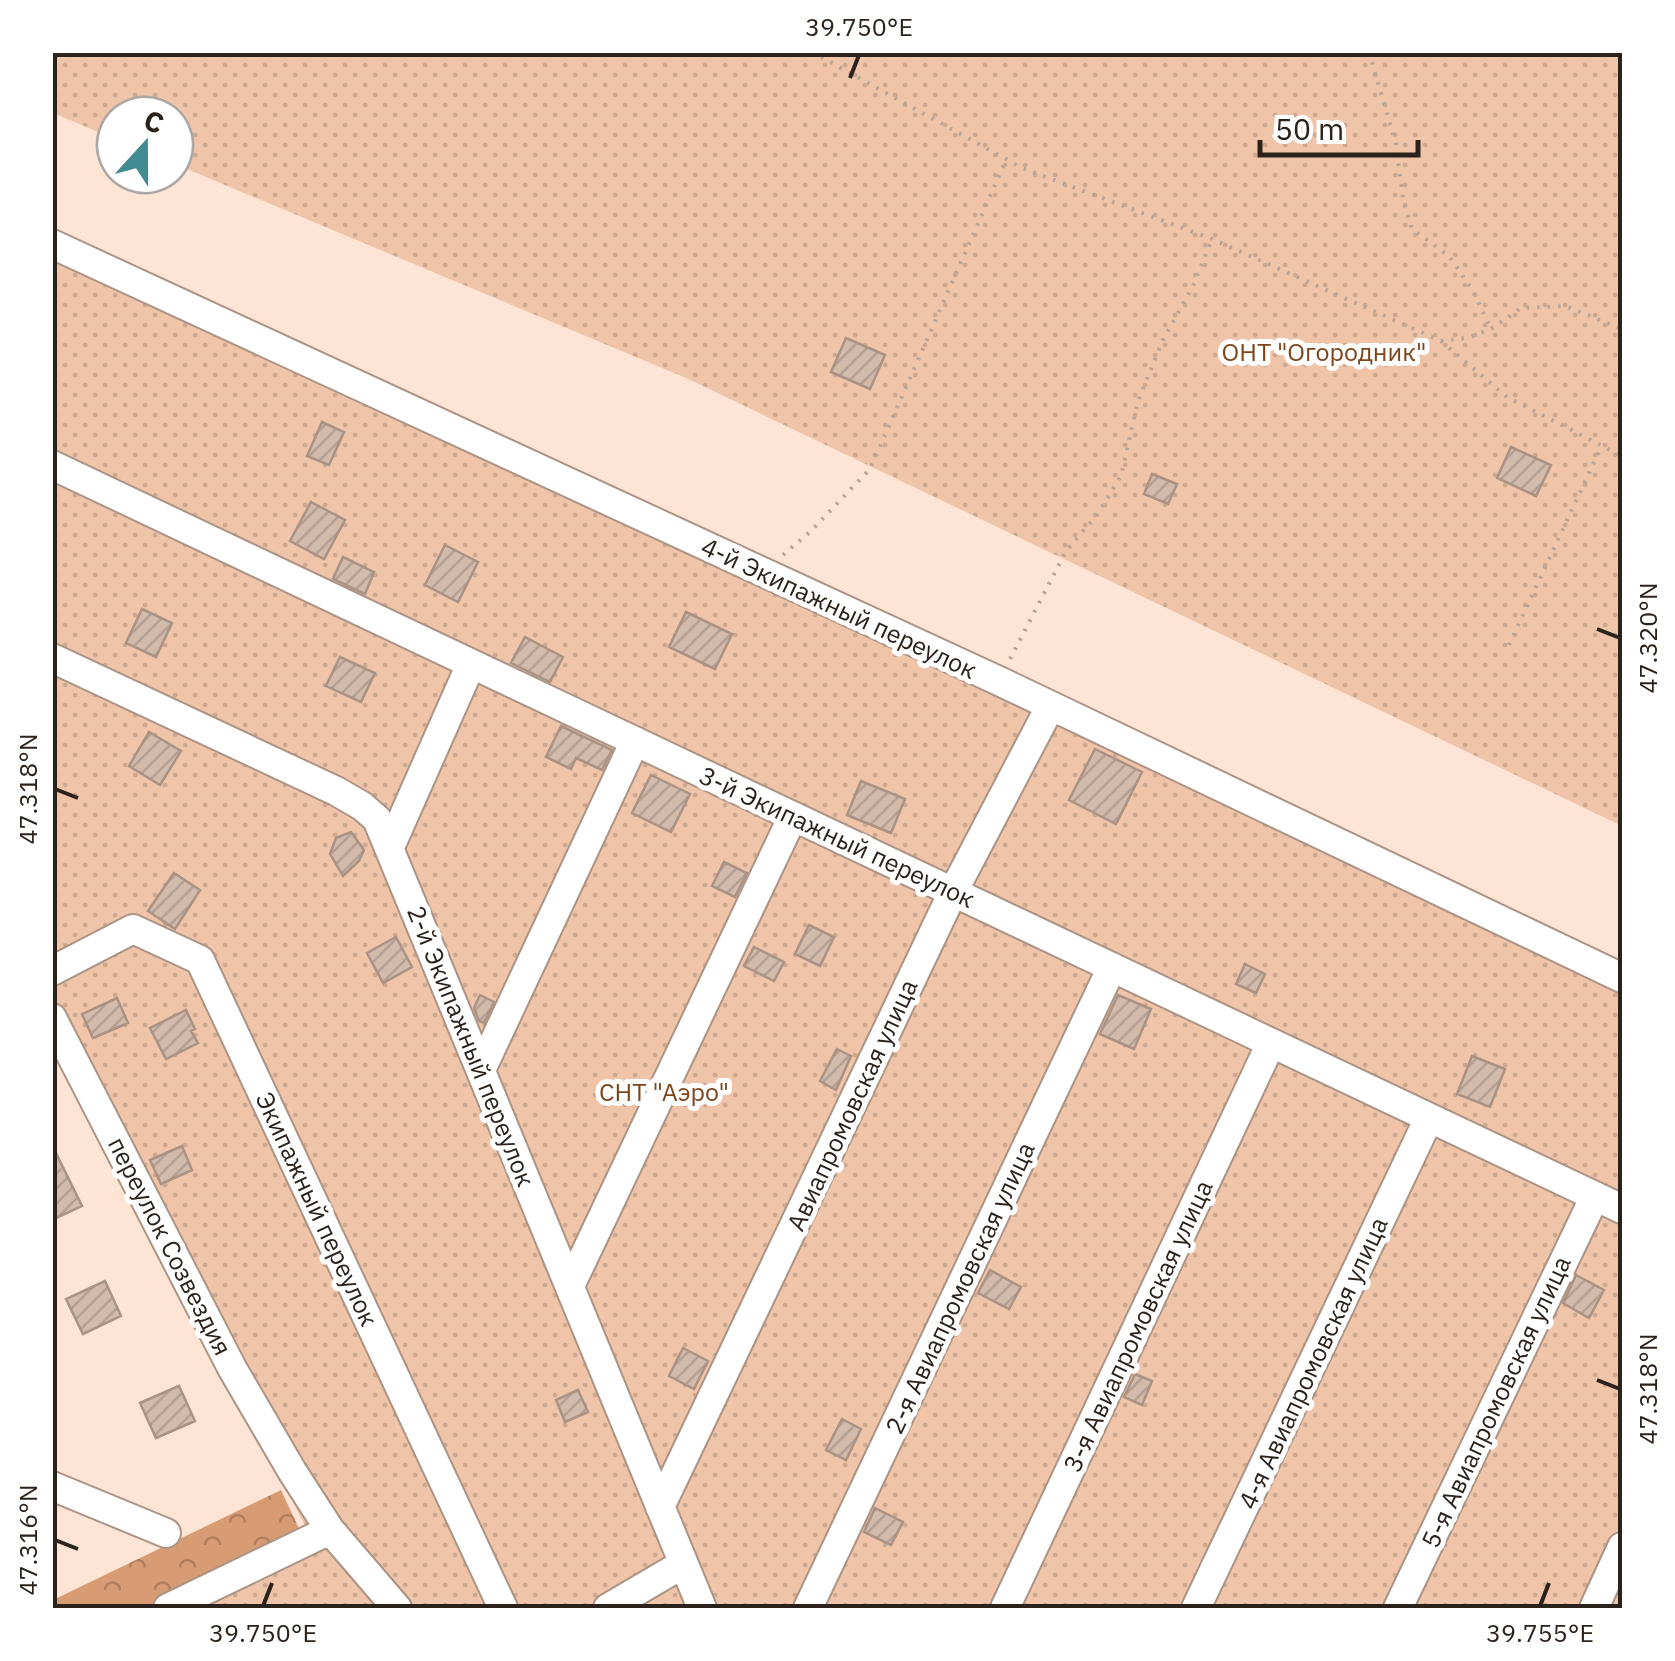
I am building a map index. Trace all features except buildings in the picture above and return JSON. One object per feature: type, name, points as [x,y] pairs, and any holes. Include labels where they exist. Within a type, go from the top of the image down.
[{"type":"street","name":"4-й Экипажный переулок","points":[[52,244],[999,681],[1622,978]]},
{"type":"street","name":"3-й Экипажный переулок","points":[[52,465],[1622,1209]]},
{"type":"street","name":"2-й Экипажный переулок","points":[[52,658],[336,791],[378,819],[702,1608]]},
{"type":"street","points":[[390,848],[472,664]]},
{"type":"street","name":"Авиапромовская улица","points":[[660,1508],[953,892],[1050,706]]},
{"type":"street","points":[[482,1070],[635,741]]},
{"type":"street","points":[[570,1286],[793,816]]},
{"type":"street","name":"Экипажный переулок","points":[[52,971],[133,929],[200,960],[503,1608]]},
{"type":"street","name":"2-я Авиапромовская улица","points":[[808,1608],[1112,967]]},
{"type":"street","name":"переулок Созвездия","points":[[52,1018],[232,1368],[292,1471],[330,1530],[397,1608]]},
{"type":"street","name":"3-я Авиапромовская улица","points":[[1005,1608],[1271,1042]]},
{"type":"street","name":"4-я Авиапромовская улица","points":[[1196,1608],[1430,1118]]},
{"type":"street","name":"5-я Авиапромовская улица","points":[[1398,1608],[1595,1196]]},
{"type":"street","points":[[52,1486],[166,1533]]},
{"type":"street","points":[[168,1608],[330,1530]]},
{"type":"street","points":[[1594,1608],[1622,1547]]},
{"type":"street","points":[[608,1608],[684,1564]]},
{"type":"path","points":[[812,52],[1022,168],[1212,239],[1440,342],[1507,397],[1622,456]]},
{"type":"path","points":[[1369,52],[1396,144],[1403,198],[1412,229],[1449,256],[1472,289],[1491,329]]},
{"type":"path","points":[[762,572],[812,532],[870,469],[1006,160]]},
{"type":"path","points":[[999,681],[1066,551],[1097,516],[1121,476],[1138,401],[1212,239]]},
{"type":"path","points":[[1440,342],[1491,329],[1521,308],[1565,306],[1622,329]]},
{"type":"path","points":[[1509,645],[1602,446]]},
{"type":"green space","name":"ОНТ \"Огородник\"","points":[[52,53],[1622,53],[1622,826],[686,378],[195,172],[195,95],[95,95],[95,131],[53,113]]},
{"type":"green space","name":"СНТ \"Аэро\"","points":[[53,235],[1622,969],[1622,1608],[177,1608],[313,1541],[53,1036]]},
{"type":"green space","points":[[281,1490],[303,1537],[154,1608],[53,1608],[53,1600]]}]
